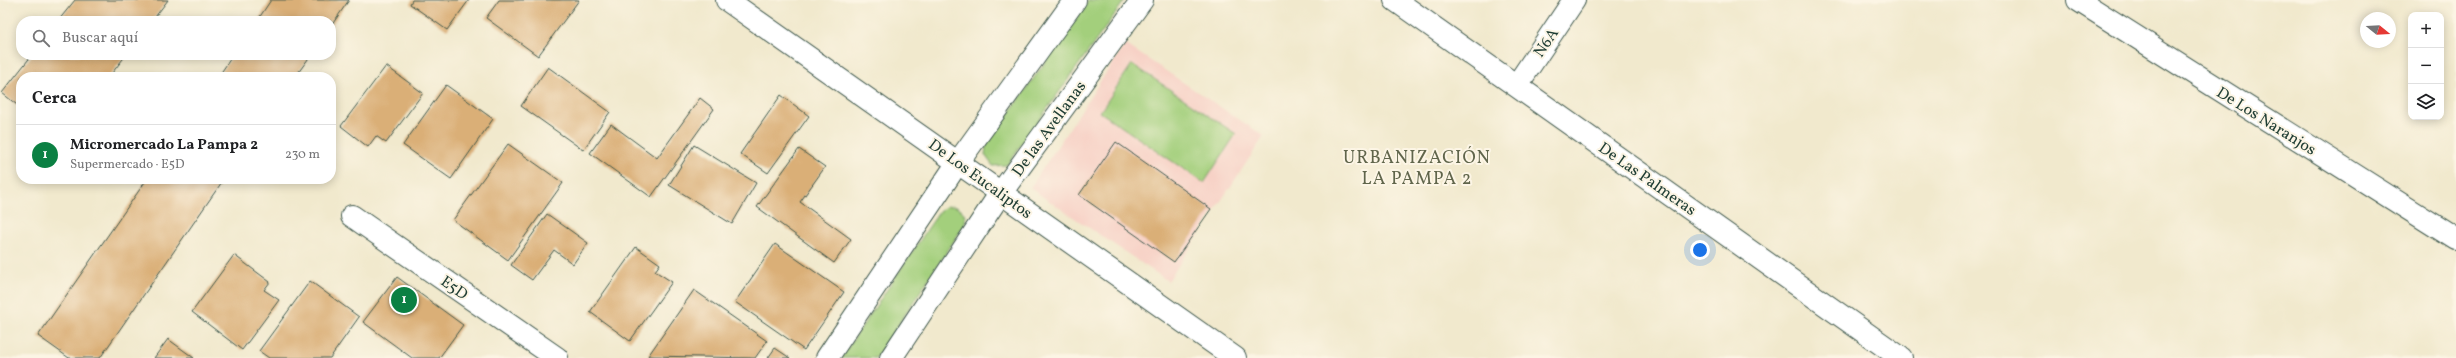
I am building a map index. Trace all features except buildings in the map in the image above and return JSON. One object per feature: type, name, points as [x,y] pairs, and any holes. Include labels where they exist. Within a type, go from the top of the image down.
[{"type":"street","name":"De Los Eucaliptos","points":[[727,0],[959,161],[1000,194],[1234,358]]},
{"type":"street","points":[[828,358],[959,161],[1075,0]]},
{"type":"street","name":"De las Avellanas","points":[[891,358],[1000,194],[1142,0]]},
{"type":"street","name":"De Las Palmeras","points":[[1395,0],[1901,358]]},
{"type":"street","name":"N6A","points":[[1517,85],[1574,0]]},
{"type":"street","name":"De Los Naranjos","points":[[2078,0],[2456,239]]},
{"type":"street","name":"E5D","points":[[352,216],[557,358]]},
{"type":"shaded area","points":[[1125,44],[1264,136],[1168,281],[1030,188]]},
{"type":"green space","points":[[1089,0],[1125,0],[1007,165],[993,166],[985,155],[986,146]]},
{"type":"green space","points":[[1132,64],[1236,134],[1204,183],[1100,112]]},
{"type":"green space","points":[[947,206],[959,208],[962,211],[965,217],[964,226],[876,358],[841,358],[939,212]]},
{"type":"place","name":"Micromercado La Pampa 2","points":[[404,300]]},
{"type":"district","name":"URBANIZACIÓN LA PAMPA 2","points":[[1417,167]]}]
